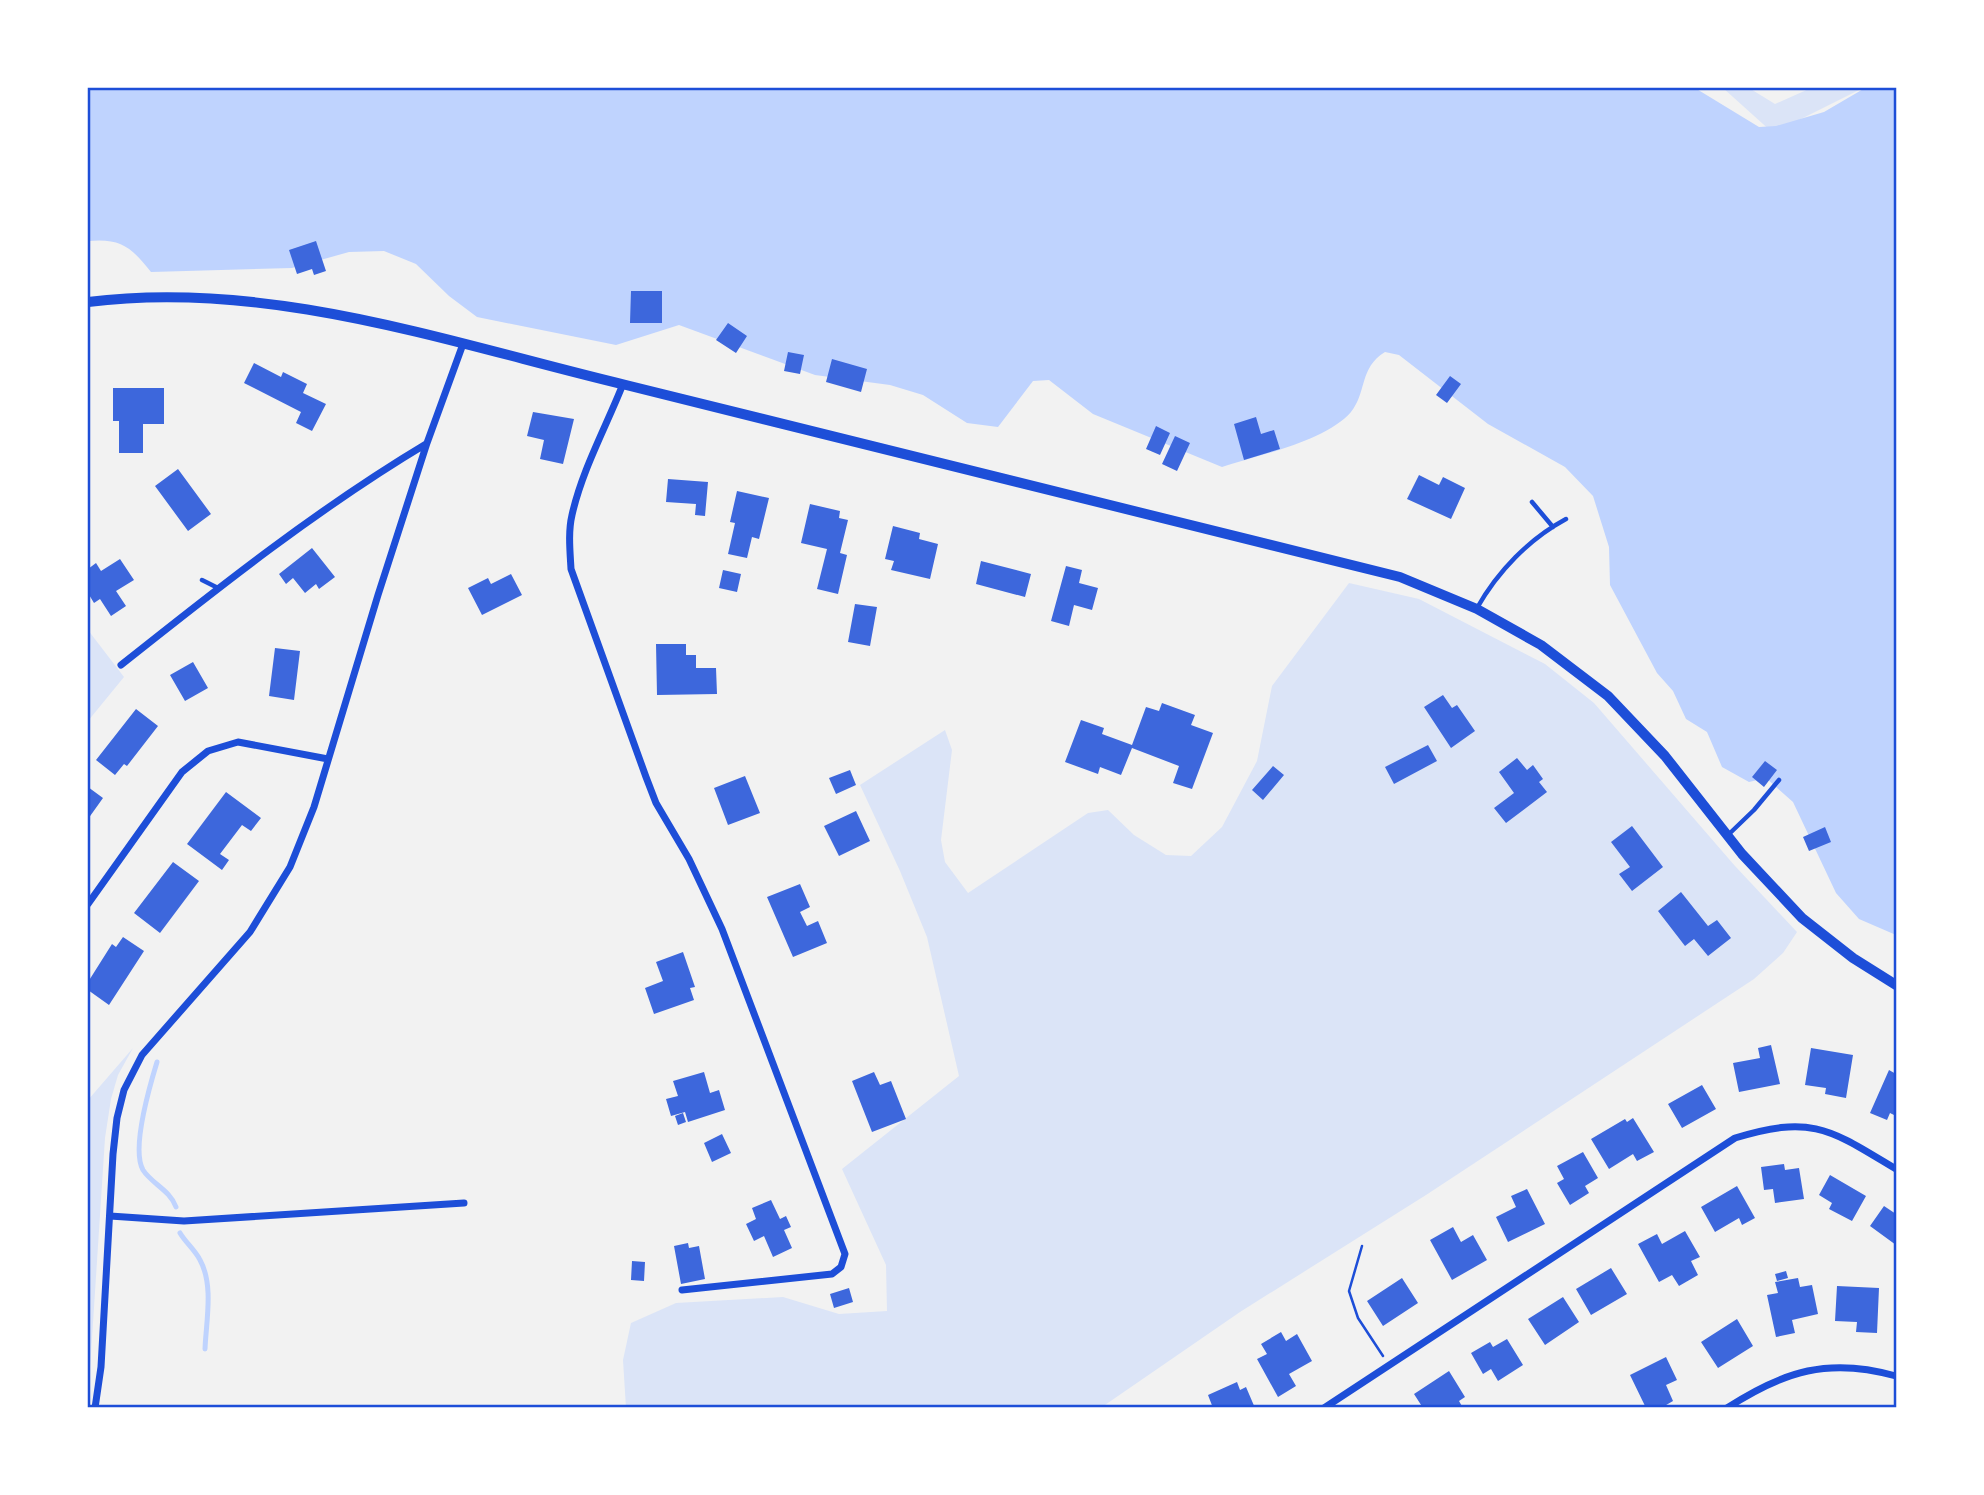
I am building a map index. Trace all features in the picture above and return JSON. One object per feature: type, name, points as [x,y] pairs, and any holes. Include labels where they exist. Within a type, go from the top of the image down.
[{"type":"street","points":[[88,302],[152,298],[223,300],[338,313],[1400,577],[1477,608],[1541,645],[1608,696],[1665,756],[1727,835],[1802,918],[1853,958],[1896,985]]},
{"type":"street","points":[[95,1408],[101,1367],[117,1118],[124,1090],[142,1055],[250,932],[290,867],[314,807],[378,595],[427,443],[463,344]]},
{"type":"street","points":[[623,384],[581,486],[572,515],[569,546],[574,578],[656,803],[689,859],[722,929],[845,1254],[841,1267],[832,1274],[682,1290]]},
{"type":"street","points":[[121,666],[218,589],[347,495],[427,443]]},
{"type":"street","points":[[88,904],[182,772],[208,751],[238,742],[328,760]]},
{"type":"street","points":[[1324,1408],[1735,1138],[1769,1128],[1804,1125],[1838,1135],[1896,1169]]},
{"type":"street","points":[[110,1216],[184,1221],[464,1203]]},
{"type":"street","points":[[1727,1408],[1759,1387],[1796,1373],[1835,1367],[1868,1368],[1896,1376]]},
{"type":"lane","points":[[1532,502],[1553,527]]},
{"type":"lane","points":[[1477,608],[1498,576],[1536,537],[1566,519]]},
{"type":"lane","points":[[202,580],[218,589]]},
{"type":"lane","points":[[1727,835],[1754,810],[1779,780]]},
{"type":"path","points":[[1362,1246],[1349,1291],[1358,1318],[1389,1365]]},
{"type":"shaded area","points":[[1723,88],[1749,88],[1775,104],[1811,88],[1863,88],[1773,133]]},
{"type":"shaded area","points":[[1349,583],[1419,599],[1545,664],[1594,703],[1735,866],[1797,932],[1783,953],[1754,979],[1426,1195],[1240,1312],[1102,1407],[626,1408],[623,1360],[631,1323],[676,1303],[783,1297],[839,1314],[887,1311],[886,1265],[842,1169],[959,1076],[927,937],[860,785],[945,730],[952,750],[941,840],[945,862],[968,893],[1088,813],[1108,810],[1134,835],[1166,855],[1191,856],[1222,827],[1257,761],[1272,686]]},
{"type":"shaded area","points":[[88,630],[124,677],[88,721]]},
{"type":"shaded area","points":[[133,1048],[118,1075],[105,1138],[90,1369],[88,1100]]},
{"type":"water","points":[[88,88],[1695,88],[1759,127],[1776,126],[1824,112],[1865,88],[1896,88],[1896,935],[1859,919],[1836,893],[1793,802],[1766,778],[1749,782],[1722,767],[1707,732],[1686,719],[1673,691],[1657,673],[1610,585],[1609,547],[1593,496],[1565,467],[1488,424],[1399,355],[1385,352],[1377,358],[1367,373],[1351,412],[1326,431],[1291,446],[1222,467],[1093,414],[1049,380],[1033,381],[998,427],[967,423],[923,395],[890,385],[815,375],[679,325],[616,345],[477,317],[449,296],[416,264],[384,251],[349,252],[292,268],[151,272],[124,246],[109,241],[88,241]]},
{"type":"building","points":[[316,241],[326,271],[314,275],[312,269],[297,274],[289,250]]},
{"type":"building","points":[[631,291],[662,291],[662,323],[630,323]]},
{"type":"building","points":[[728,323],[747,336],[736,353],[716,340]]},
{"type":"building","points":[[788,352],[804,355],[800,374],[784,371]]},
{"type":"building","points":[[832,359],[867,369],[861,392],[826,382]]},
{"type":"building","points":[[254,363],[281,377],[283,372],[307,384],[303,393],[326,404],[312,431],[296,423],[301,412],[244,383]]},
{"type":"building","points":[[1450,376],[1461,384],[1447,403],[1436,395]]},
{"type":"building","points":[[113,388],[164,388],[164,424],[143,424],[143,453],[119,453],[119,421],[113,421]]},
{"type":"building","points":[[533,412],[574,419],[563,464],[540,459],[544,440],[527,436]]},
{"type":"building","points":[[1256,417],[1261,434],[1274,430],[1280,449],[1244,460],[1234,424]]},
{"type":"building","points":[[1156,426],[1170,433],[1160,455],[1146,449]]},
{"type":"building","points":[[1175,436],[1190,443],[1177,471],[1162,464]]},
{"type":"building","points":[[178,469],[211,514],[188,531],[155,486]]},
{"type":"building","points":[[1419,475],[1439,485],[1443,477],[1465,488],[1451,519],[1407,499]]},
{"type":"building","points":[[668,479],[708,482],[705,516],[695,515],[696,504],[666,502]]},
{"type":"building","points":[[737,491],[769,498],[759,539],[752,537],[747,558],[728,554],[735,523],[730,522]]},
{"type":"building","points":[[810,504],[840,511],[839,518],[848,520],[840,553],[847,555],[838,594],[817,589],[827,549],[801,543]]},
{"type":"building","points":[[893,526],[920,533],[919,539],[938,544],[930,579],[891,570],[894,561],[885,559]]},
{"type":"building","points":[[312,548],[335,577],[319,589],[316,584],[305,593],[293,578],[286,584],[279,574]]},
{"type":"building","points":[[120,559],[134,580],[116,591],[126,606],[111,616],[100,599],[94,603],[88,593],[88,569],[96,563],[101,571]]},
{"type":"building","points":[[981,561],[1031,574],[1025,597],[976,584]]},
{"type":"building","points":[[1066,566],[1082,570],[1079,583],[1098,588],[1092,610],[1074,605],[1069,626],[1051,621]]},
{"type":"building","points":[[723,570],[741,574],[737,592],[719,588]]},
{"type":"building","points":[[511,574],[522,595],[482,615],[468,588],[488,578],[491,584]]},
{"type":"building","points":[[855,604],[877,607],[870,646],[848,642]]},
{"type":"building","points":[[656,644],[686,644],[686,655],[696,655],[696,668],[716,668],[717,694],[657,695]]},
{"type":"building","points":[[275,648],[300,651],[294,700],[269,696]]},
{"type":"building","points":[[193,662],[208,688],[185,701],[170,675]]},
{"type":"building","points":[[1443,695],[1452,708],[1457,705],[1475,731],[1451,748],[1424,707]]},
{"type":"building","points":[[1162,703],[1195,715],[1191,725],[1213,733],[1192,789],[1173,783],[1179,766],[1132,748],[1121,775],[1100,767],[1098,774],[1065,762],[1081,720],[1104,728],[1102,734],[1132,745],[1146,707],[1159,711]]},
{"type":"building","points":[[136,709],[158,726],[127,766],[124,764],[115,775],[96,760]]},
{"type":"building","points":[[1428,745],[1437,761],[1394,784],[1385,767]]},
{"type":"building","points":[[1517,758],[1527,770],[1533,765],[1543,779],[1539,782],[1547,792],[1506,823],[1494,808],[1514,793],[1499,772]]},
{"type":"building","points":[[1765,761],[1777,770],[1764,787],[1752,777]]},
{"type":"building","points":[[1273,766],[1284,775],[1263,800],[1252,790]]},
{"type":"building","points":[[850,770],[856,785],[836,794],[829,778]]},
{"type":"building","points":[[745,776],[760,813],[728,825],[714,788]]},
{"type":"building","points":[[88,787],[103,798],[88,819]]},
{"type":"building","points":[[226,792],[261,818],[251,831],[242,825],[220,854],[229,860],[222,870],[187,844]]},
{"type":"building","points":[[856,811],[870,841],[839,856],[824,826]]},
{"type":"building","points":[[1632,826],[1663,867],[1632,891],[1619,874],[1630,867],[1611,842]]},
{"type":"building","points":[[1825,827],[1831,842],[1809,851],[1803,837]]},
{"type":"building","points":[[173,862],[199,881],[160,933],[134,913]]},
{"type":"building","points":[[800,884],[810,907],[800,912],[807,926],[818,921],[827,943],[793,957],[767,897]]},
{"type":"building","points":[[1681,892],[1708,926],[1717,920],[1731,938],[1708,956],[1694,939],[1685,946],[1658,911]]},
{"type":"building","points":[[123,937],[144,951],[109,1005],[88,990],[88,982],[112,944],[116,947]]},
{"type":"building","points":[[683,952],[695,987],[690,988],[694,1000],[654,1014],[645,988],[663,981],[656,962]]},
{"type":"building","points":[[1771,1045],[1780,1084],[1739,1092],[1733,1063],[1760,1058],[1758,1048]]},
{"type":"building","points":[[1811,1048],[1853,1055],[1846,1098],[1825,1094],[1826,1088],[1805,1085]]},
{"type":"building","points":[[1889,1070],[1896,1074],[1896,1116],[1890,1113],[1887,1120],[1870,1113]]},
{"type":"building","points":[[704,1072],[710,1093],[719,1090],[725,1110],[688,1122],[685,1112],[671,1116],[666,1099],[678,1096],[673,1081]]},
{"type":"building","points":[[874,1072],[880,1085],[891,1081],[906,1119],[872,1132],[852,1081]]},
{"type":"building","points":[[1702,1085],[1716,1109],[1682,1128],[1668,1104]]},
{"type":"building","points":[[683,1113],[686,1122],[678,1125],[675,1116]]},
{"type":"building","points":[[1633,1118],[1654,1152],[1637,1161],[1633,1154],[1609,1169],[1591,1139],[1625,1119],[1627,1122]]},
{"type":"building","points":[[722,1134],[731,1153],[712,1162],[704,1143]]},
{"type":"building","points":[[1583,1152],[1598,1178],[1585,1186],[1589,1193],[1570,1205],[1557,1183],[1564,1179],[1557,1166]]},
{"type":"building","points":[[1784,1164],[1785,1170],[1799,1168],[1804,1199],[1775,1203],[1773,1189],[1764,1190],[1761,1167]]},
{"type":"building","points":[[1830,1175],[1866,1196],[1852,1221],[1829,1209],[1832,1203],[1819,1195]]},
{"type":"building","points":[[1737,1186],[1755,1218],[1742,1225],[1739,1218],[1715,1232],[1701,1207]]},
{"type":"building","points":[[1527,1189],[1545,1224],[1508,1242],[1496,1217],[1516,1207],[1511,1196]]},
{"type":"building","points":[[771,1200],[780,1219],[786,1216],[791,1227],[784,1230],[792,1248],[773,1257],[764,1236],[754,1241],[746,1224],[756,1219],[752,1208]]},
{"type":"building","points":[[1884,1206],[1896,1214],[1896,1245],[1870,1226]]},
{"type":"building","points":[[1453,1227],[1461,1242],[1473,1235],[1487,1260],[1452,1280],[1430,1240]]},
{"type":"building","points":[[1685,1231],[1700,1257],[1691,1261],[1698,1275],[1679,1286],[1672,1275],[1659,1282],[1638,1244],[1657,1234],[1662,1244]]},
{"type":"building","points":[[688,1243],[689,1248],[699,1246],[705,1279],[681,1284],[674,1246]]},
{"type":"building","points":[[632,1261],[645,1262],[644,1281],[631,1280]]},
{"type":"building","points":[[1611,1268],[1627,1294],[1591,1315],[1576,1289]]},
{"type":"building","points":[[1786,1271],[1788,1278],[1777,1281],[1775,1274]]},
{"type":"building","points":[[1402,1278],[1418,1303],[1383,1326],[1367,1301]]},
{"type":"building","points":[[1798,1278],[1800,1287],[1812,1285],[1818,1314],[1792,1320],[1795,1333],[1776,1337],[1767,1295],[1778,1293],[1775,1282]]},
{"type":"building","points":[[1837,1286],[1879,1288],[1877,1333],[1856,1332],[1857,1322],[1835,1321]]},
{"type":"building","points":[[849,1288],[853,1302],[834,1308],[830,1294]]},
{"type":"building","points":[[1563,1297],[1579,1322],[1545,1345],[1528,1319]]},
{"type":"building","points":[[1737,1319],[1753,1346],[1718,1368],[1701,1342]]},
{"type":"building","points":[[1281,1332],[1286,1341],[1297,1334],[1312,1361],[1289,1374],[1296,1386],[1278,1397],[1257,1359],[1267,1354],[1261,1344]]},
{"type":"building","points":[[1507,1339],[1523,1365],[1498,1381],[1491,1369],[1483,1374],[1471,1353],[1490,1342],[1493,1347]]},
{"type":"building","points":[[1666,1357],[1677,1380],[1666,1385],[1673,1401],[1661,1408],[1646,1408],[1630,1375]]},
{"type":"building","points":[[1449,1371],[1465,1397],[1459,1401],[1463,1408],[1423,1408],[1414,1394]]},
{"type":"building","points":[[1237,1382],[1240,1390],[1246,1387],[1255,1408],[1213,1408],[1208,1395]]},
{"type":"waterway","points":[[157,1062],[140,1133],[140,1160],[143,1170],[170,1196],[176,1207]]},
{"type":"waterway","points":[[180,1233],[200,1260],[207,1281],[205,1349]]}]
